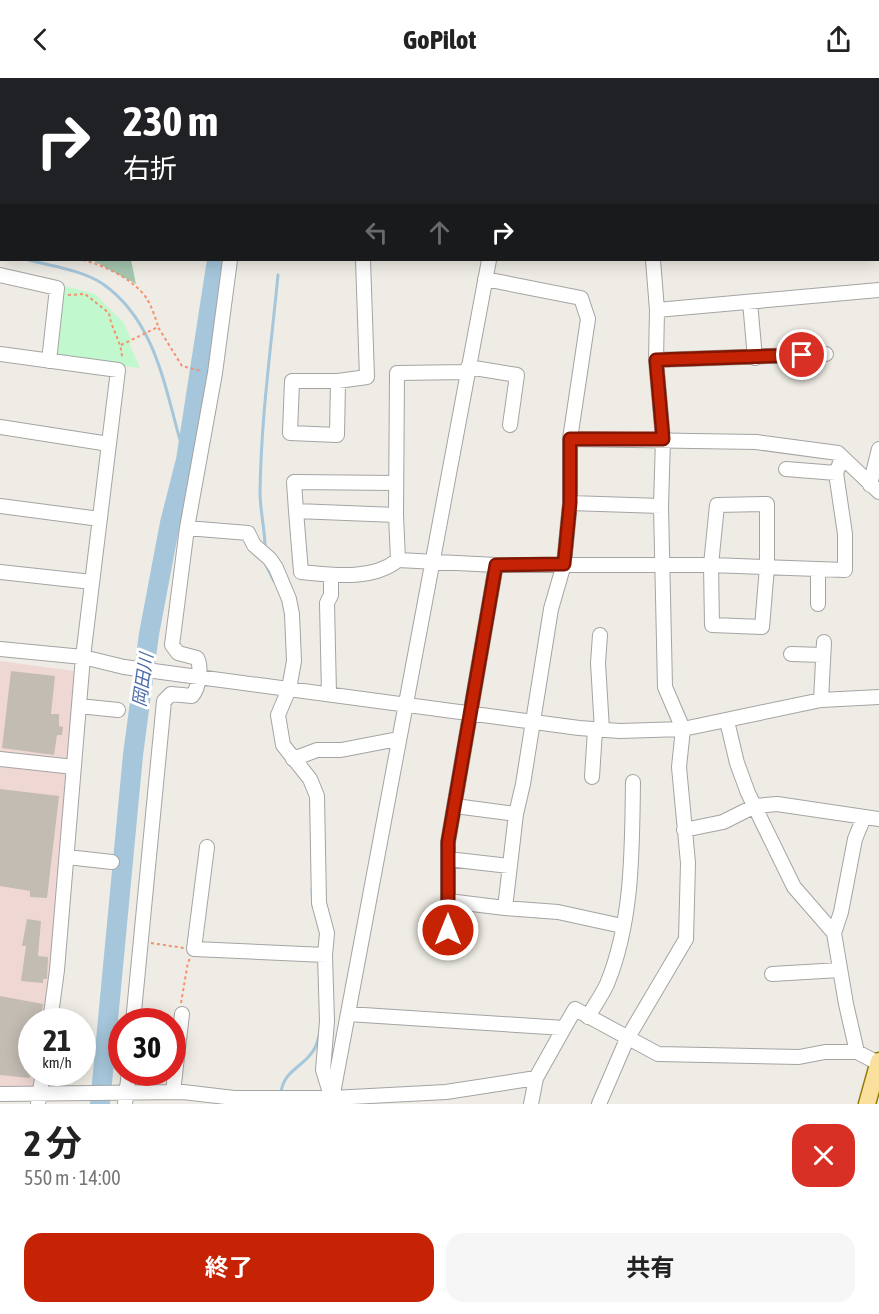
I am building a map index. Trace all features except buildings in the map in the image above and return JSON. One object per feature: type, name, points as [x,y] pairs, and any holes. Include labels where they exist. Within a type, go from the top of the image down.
[{"type":"main road","points":[[872,1097],[879,1062]]},
{"type":"street","points":[[135,1008],[164,700],[171,694],[192,696],[200,665],[197,658],[178,653],[172,645],[187,528],[215,373],[231,261]]},
{"type":"street","points":[[338,381],[337,435],[290,433],[292,381],[338,381],[367,377],[363,261]]},
{"type":"street","points":[[331,1101],[489,261]]},
{"type":"street","points":[[599,1104],[627,1039],[686,939],[688,863],[679,767],[683,729],[665,687],[661,566],[663,439],[656,360],[657,310],[653,261]]},
{"type":"street","points":[[0,275],[57,288],[49,361]]},
{"type":"street","points":[[485,279],[581,298],[588,319],[570,439],[570,503],[564,564],[551,609],[516,814],[505,908]]},
{"type":"street","points":[[657,310],[879,290]]},
{"type":"street","points":[[750,302],[755,358]]},
{"type":"street","points":[[0,354],[118,370],[83,657],[67,857],[51,1008]]},
{"type":"street","points":[[656,360],[826,354]]},
{"type":"street","points":[[398,560],[397,373],[467,370],[517,375],[510,425]]},
{"type":"street","points":[[0,427],[109,444]]},
{"type":"street","points":[[570,439],[756,442],[838,453],[875,488]]},
{"type":"street","points":[[875,488],[879,449]]},
{"type":"street","points":[[276,568],[331,575],[360,574],[380,570],[398,560],[496,565],[711,565],[845,570],[845,534],[836,473],[842,458]]},
{"type":"street","points":[[786,469],[836,473]]},
{"type":"street","points":[[301,572],[294,482],[396,483]]},
{"type":"street","points":[[570,503],[661,506]]},
{"type":"street","points":[[766,504],[767,567],[762,627],[712,625],[711,565],[717,505],[766,504]]},
{"type":"street","points":[[0,506],[100,519]]},
{"type":"street","points":[[296,511],[396,515]]},
{"type":"street","points":[[187,528],[248,533],[254,545],[270,558],[289,599],[295,640],[289,689],[279,715],[283,745],[310,779],[317,796],[319,903],[327,933],[325,955],[327,1021],[323,1070],[331,1101]]},
{"type":"street","points":[[448,930],[448,842],[496,565]]},
{"type":"street","points":[[818,570],[818,604]]},
{"type":"street","points":[[0,572],[92,582]]},
{"type":"street","points":[[329,694],[327,603],[331,595],[331,575]]},
{"type":"street","points":[[592,777],[598,730],[600,635]]},
{"type":"street","points":[[791,654],[823,648],[821,700]]},
{"type":"street","points":[[0,649],[83,657],[124,668],[598,730],[683,729],[821,700],[879,698]]},
{"type":"street","points":[[79,706],[118,710]]},
{"type":"street","points":[[727,721],[737,763],[794,887],[834,933]]},
{"type":"street","points":[[293,759],[317,750],[342,750],[398,739]]},
{"type":"street","points":[[0,759],[74,767]]},
{"type":"street","points":[[588,1017],[607,984],[622,926],[631,872],[633,782]]},
{"type":"street","points":[[455,806],[516,814]]},
{"type":"street","points":[[684,830],[723,822],[755,806],[808,807],[879,819]]},
{"type":"street","points":[[857,1052],[834,933],[841,912],[855,839],[864,817]]},
{"type":"street","points":[[207,847],[194,949],[325,955]]},
{"type":"street","points":[[67,857],[112,862]]},
{"type":"street","points":[[448,859],[509,866]]},
{"type":"street","points":[[448,900],[558,912],[622,926]]},
{"type":"street","points":[[772,974],[840,969]]},
{"type":"street","points":[[531,1104],[536,1078],[575,1009],[658,1054],[799,1058],[825,1052],[857,1052],[879,1062]]},
{"type":"street","points":[[348,1014],[564,1028]]},
{"type":"street","points":[[0,1094],[39,1099],[96,1093],[125,1097],[173,1092],[245,1098],[376,1100],[536,1078]]},
{"type":"street","points":[[173,1092],[174,1086]]},
{"type":"path","points":[[87,261],[99,264],[140,290],[147,300],[158,327],[178,360],[187,368],[215,373]]},
{"type":"path","points":[[56,294],[85,294],[94,298],[109,313],[111,327],[121,345],[122,359],[118,370]]},
{"type":"path","points":[[121,345],[158,327]]},
{"type":"path","points":[[142,942],[194,949],[188,962],[180,1008]]},
{"type":"shaded area","points":[[0,661],[74,671],[69,777],[47,1008],[18,1008],[18,1086],[36,1086],[0,1087]]},
{"type":"green space","points":[[94,261],[131,261],[136,284]]},
{"type":"green space","points":[[61,285],[95,294],[124,323],[131,340],[130,346],[140,368],[59,358],[54,352]]},
{"type":"waterway","points":[[32,261],[95,279],[122,301],[137,320],[158,364],[186,460]]},
{"type":"waterway","name":"岡田川","points":[[100,1104],[133,755],[149,634],[170,523],[186,460],[217,261]]},
{"type":"waterway","points":[[265,547],[260,499],[262,437],[278,275]]},
{"type":"waterway","points":[[265,563],[274,581]]},
{"type":"waterway","points":[[312,889],[313,906]]},
{"type":"waterway","points":[[281,1093],[285,1079],[309,1056],[320,1032]]},
{"type":"route","points":[[448,930],[448,842],[496,565],[564,564],[570,503],[570,439],[663,439],[656,360],[802,355]]}]
